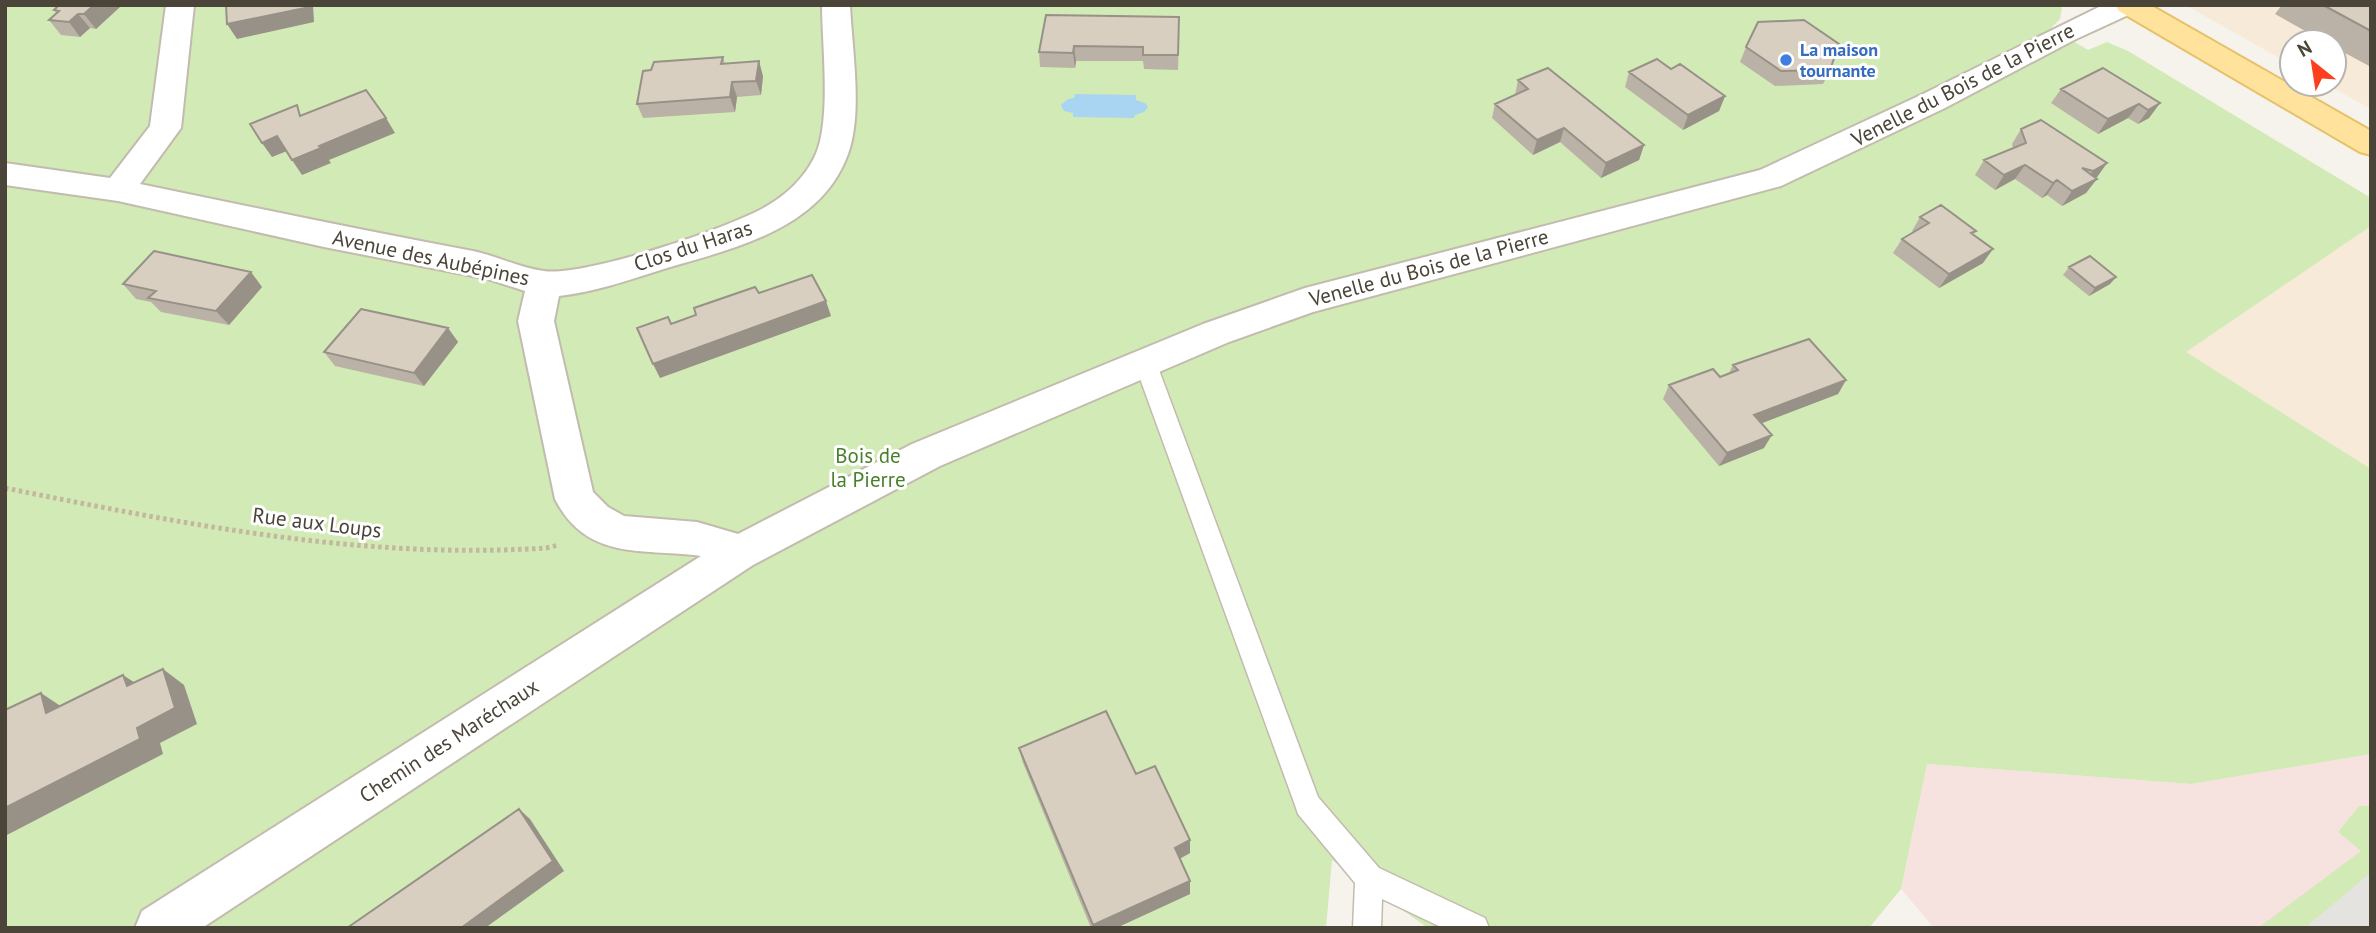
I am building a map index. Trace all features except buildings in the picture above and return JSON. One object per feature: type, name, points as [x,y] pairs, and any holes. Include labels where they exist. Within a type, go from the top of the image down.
[{"type":"main road","points":[[2128,5],[2371,145]]},
{"type":"street","points":[[118,190],[165,128],[180,5]]},
{"type":"street","name":"Clos du Haras","points":[[544,284],[587,280],[724,239],[762,223],[798,199],[825,168],[836,141],[836,5]]},
{"type":"street","name":"Venelle du Bois de la Pierre","points":[[739,553],[926,455],[1145,362],[1305,300],[1770,178],[1910,113],[2064,34],[2128,5]]},
{"type":"street","name":"Avenue des Aubépines","points":[[5,174],[118,190],[324,235],[490,267],[544,284],[536,321],[570,489],[575,499],[593,520],[626,535],[714,541],[739,553]]},
{"type":"street","name":"Chemin des Maréchaux","points":[[159,928],[739,553]]},
{"type":"lane","points":[[1145,362],[1308,805],[1369,878],[1475,928]]},
{"type":"lane","points":[[1367,928],[1369,878]]},
{"type":"path","name":"Rue aux Loups","points":[[5,488],[160,518],[322,542],[387,548],[456,552],[546,548],[626,535]]},
{"type":"shaded area","points":[[2185,5],[2371,5],[2371,109],[2348,96],[2348,28],[2278,28],[2278,57]]},
{"type":"shaded area","points":[[2371,226],[2371,469],[2185,352]]},
{"type":"shaded area","points":[[2371,754],[2371,928],[1934,928],[1901,889],[1927,764],[2191,784]]},
{"type":"shaded area","points":[[2368,875],[2371,876],[2371,928],[2305,928]]},
{"type":"green space","name":"Bois de la Pierre","points":[[5,5],[2059,5],[2062,8],[2060,19],[2051,28],[2088,50],[2107,42],[2128,51],[2371,198],[2371,226],[2186,352],[2371,469],[2371,754],[2191,784],[1927,764],[1901,889],[1869,928],[1428,928],[1332,860],[1326,928],[5,928]]},
{"type":"green space","points":[[2359,806],[2371,806],[2371,876],[2368,875],[2305,928],[2258,928],[2361,851],[2338,832]]},
{"type":"water","points":[[1075,94],[1136,95],[1136,100],[1148,107],[1134,118],[1073,117],[1073,113],[1064,111],[1061,105],[1074,98]]},
{"type":"place","name":"La maison tournante","points":[[1786,60]]}]
